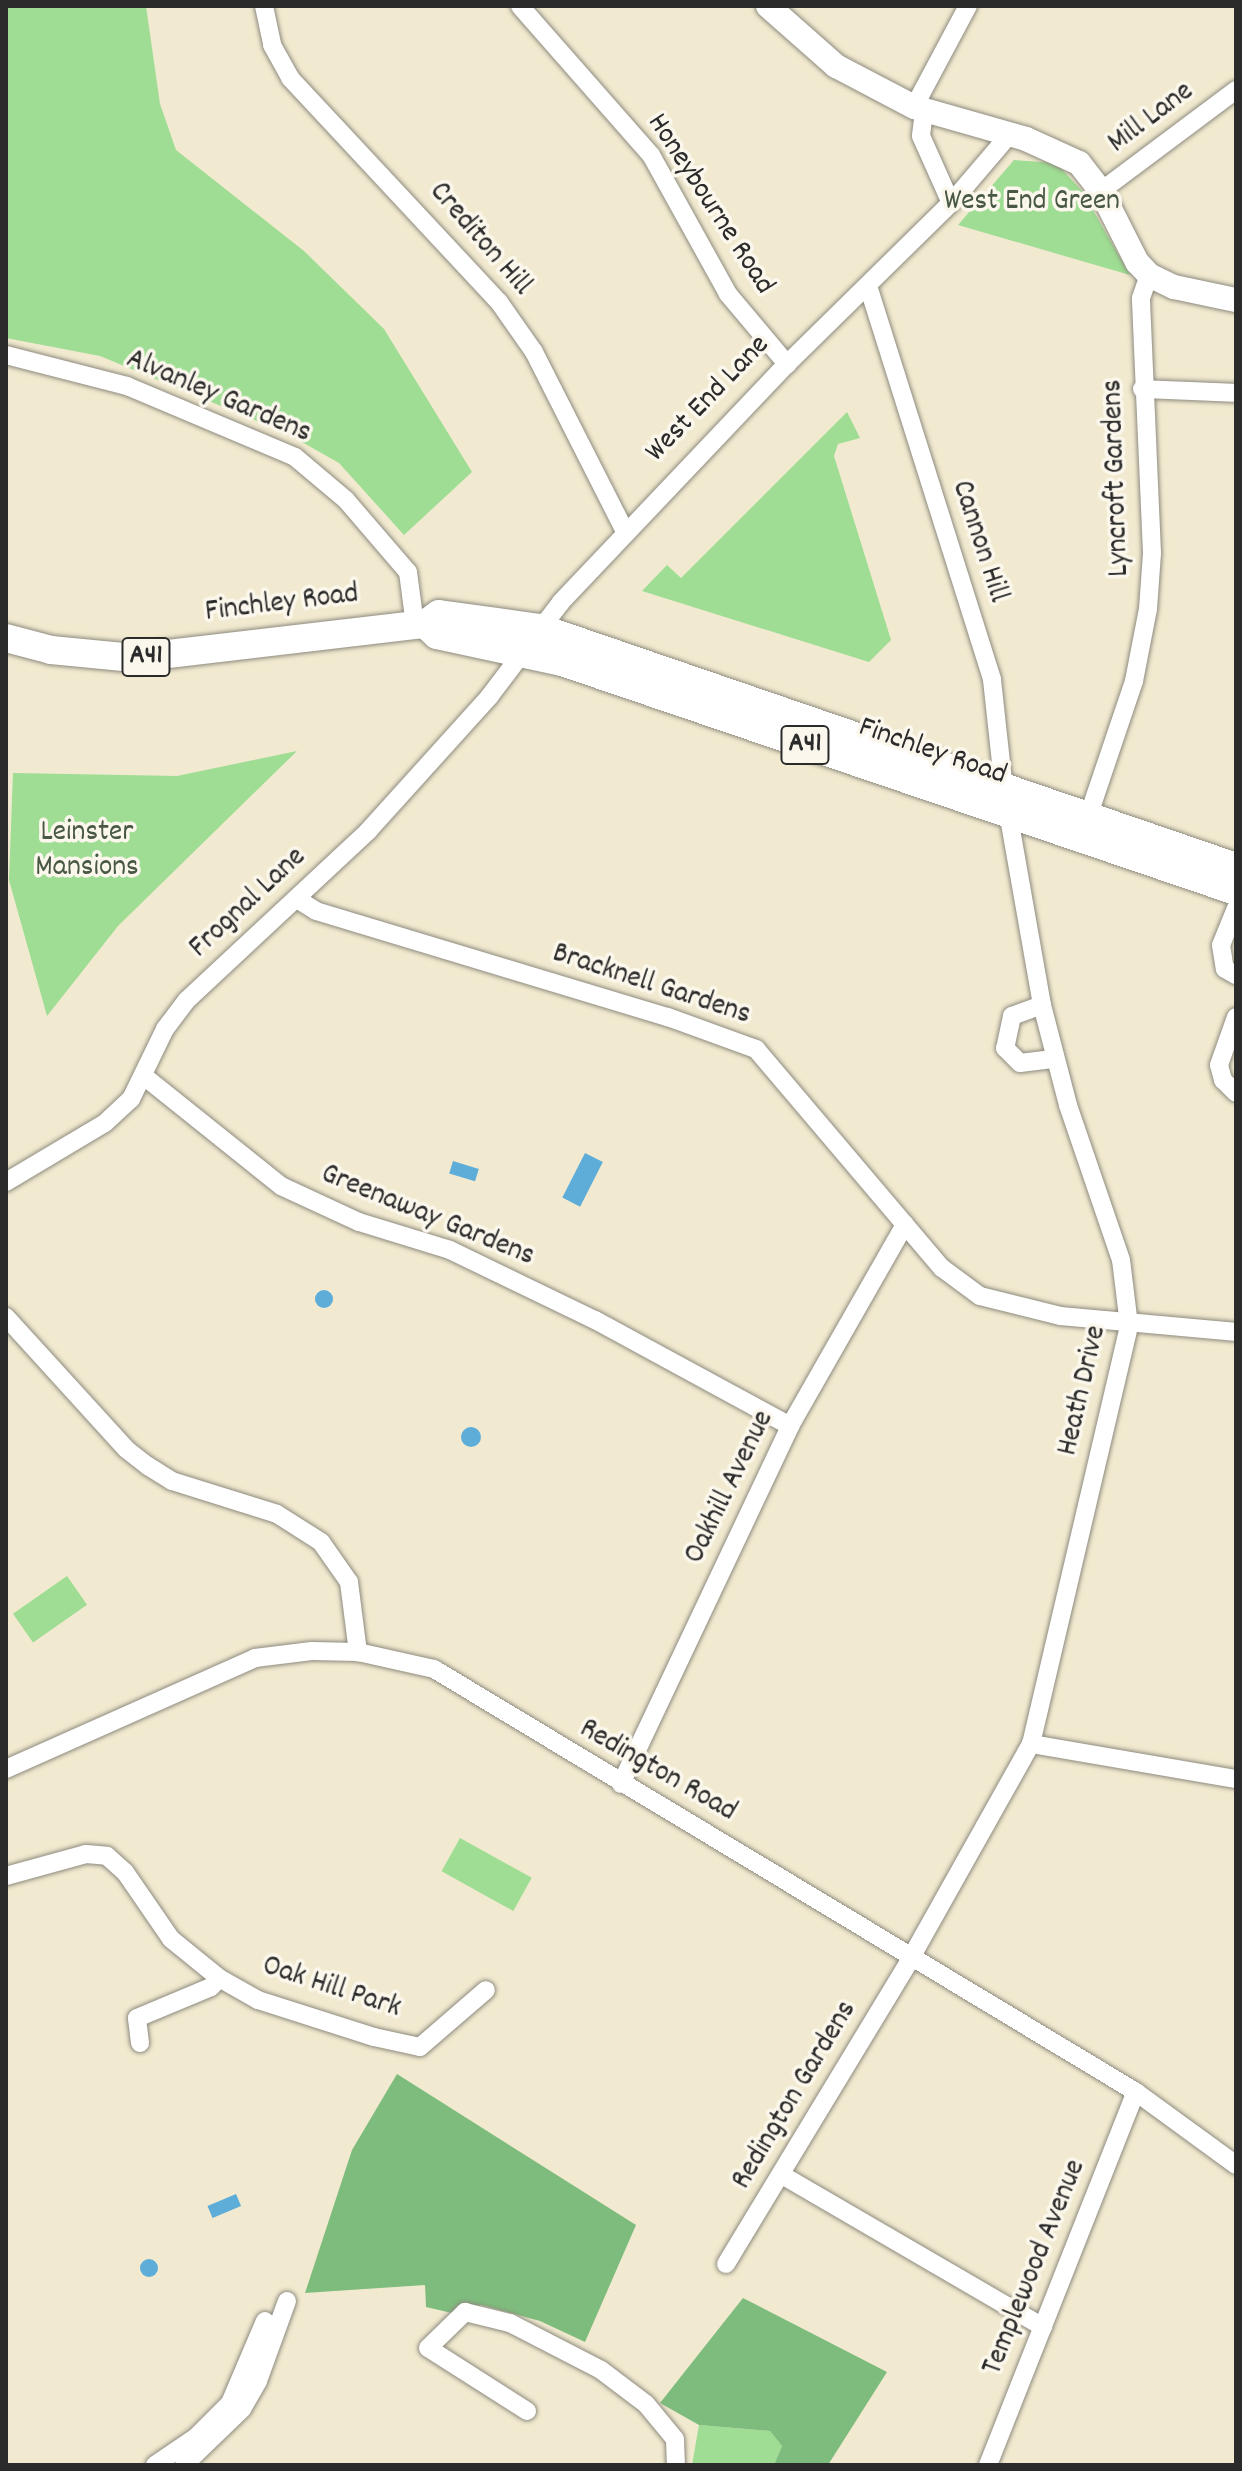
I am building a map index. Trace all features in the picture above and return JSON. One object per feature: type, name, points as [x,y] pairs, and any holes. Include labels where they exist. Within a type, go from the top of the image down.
[{"type":"highway","name":"Finchley Road","points":[[6,638],[76,654],[134,658],[420,624],[439,614],[532,640],[1007,803],[1236,891]]},
{"type":"highway","name":"Finchley Road","points":[[1007,803],[1088,817],[1236,867]]},
{"type":"main road","points":[[768,6],[836,66],[919,109],[1009,135],[1079,163],[1101,191],[1137,262],[1149,275],[1174,287],[1236,300]]},
{"type":"street","name":"Crediton Hill","points":[[264,6],[272,45],[290,78],[499,302],[534,352],[626,533]]},
{"type":"street","name":"Honeybourne Road","points":[[520,6],[651,155],[728,294],[787,364]]},
{"type":"street","points":[[951,203],[921,136],[919,109],[968,6]]},
{"type":"street","name":"Mill Lane","points":[[1101,191],[1236,90]]},
{"type":"street","name":"West End Lane","points":[[532,640],[626,533],[787,364],[869,289],[951,203],[1009,135]]},
{"type":"street","name":"Lyncroft Gardens","points":[[1088,817],[1134,681],[1148,609],[1152,553],[1142,389],[1141,298],[1149,275]]},
{"type":"street","name":"Cannon Hill","points":[[869,289],[992,679],[1007,803]]},
{"type":"street","name":"Alvanley Gardens","points":[[6,355],[127,386],[295,457],[346,500],[408,572],[420,624]]},
{"type":"street","points":[[1142,389],[1236,393]]},
{"type":"street","name":"Frognal Lane","points":[[6,1182],[105,1123],[131,1099],[145,1077],[165,1029],[187,1000],[368,831],[532,640]]},
{"type":"street","name":"Heath Drive","points":[[912,1956],[1031,1744],[1129,1325],[1121,1260],[1055,1059],[1042,1005],[1007,803]]},
{"type":"street","name":"Bracknell Gardens","points":[[297,899],[316,911],[668,1017],[756,1049],[942,1268],[980,1296],[1021,1309],[1129,1325],[1236,1332]]},
{"type":"street","points":[[1236,908],[1221,945],[1225,969],[1236,975]]},
{"type":"street","points":[[1042,1005],[1012,1016],[1005,1048],[1020,1063],[1055,1059]]},
{"type":"street","points":[[1236,1017],[1219,1065],[1223,1080],[1236,1093]]},
{"type":"street","name":"Greenaway Gardens","points":[[145,1077],[281,1186],[359,1222],[463,1256],[595,1320],[790,1426]]},
{"type":"street","name":"Oakhill Avenue","points":[[621,1784],[790,1426],[905,1224]]},
{"type":"street","points":[[6,1317],[126,1449],[148,1466],[172,1481],[277,1514],[321,1542],[349,1582],[358,1652]]},
{"type":"street","name":"Redington Road","points":[[6,1769],[255,1658],[312,1651],[358,1652],[434,1669],[1136,2092],[1236,2165]]},
{"type":"street","points":[[1031,1744],[1236,1779]]},
{"type":"street","name":"Oak Hill Park","points":[[6,1876],[86,1854],[107,1856],[125,1872],[171,1939],[219,1978],[258,2000],[420,2047],[486,1990]]},
{"type":"street","name":"Redington Gardens","points":[[726,2264],[912,1956]]},
{"type":"street","points":[[140,2043],[137,2018],[211,1987],[219,1978]]},
{"type":"street","name":"Templewood Avenue","points":[[988,2465],[1136,2092]]},
{"type":"street","points":[[782,2175],[1043,2327]]},
{"type":"street","points":[[184,2465],[242,2409],[258,2381],[287,2301]]},
{"type":"street","points":[[527,2411],[428,2348],[465,2312],[510,2323],[601,2370],[646,2404],[675,2439],[676,2465]]},
{"type":"street","points":[[155,2465],[196,2437],[230,2403],[265,2321]]},
{"type":"green space","points":[[6,6],[146,6],[160,104],[176,150],[304,251],[384,329],[472,472],[404,535],[339,463],[286,433],[100,356],[6,338]]},
{"type":"green space","name":"West End Green","points":[[1014,160],[1056,163],[1082,191],[1130,275],[958,225]]},
{"type":"green space","points":[[847,412],[860,438],[838,444],[834,456],[891,640],[869,662],[642,591],[667,565],[681,578]]},
{"type":"green space","name":"Leinster Mansions","points":[[297,751],[118,926],[47,1016],[9,880],[13,773],[177,776]]},
{"type":"green space","points":[[67,1576],[87,1605],[33,1643],[13,1614]]},
{"type":"green space","points":[[460,1838],[532,1878],[513,1911],[442,1871]]},
{"type":"green space","points":[[397,2074],[636,2225],[585,2342],[540,2321],[481,2305],[456,2314],[426,2307],[425,2285],[305,2293],[352,2150]]},
{"type":"green space","points":[[743,2298],[887,2372],[828,2465],[774,2465],[782,2446],[770,2431],[699,2425],[660,2403]]},
{"type":"green space","points":[[699,2425],[770,2431],[782,2446],[774,2465],[692,2465]]},
{"type":"water","points":[[585,1153],[603,1162],[580,1207],[562,1198]]},
{"type":"water","points":[[453,1161],[479,1169],[475,1181],[449,1173]]},
{"type":"water","points":[[324,1290],[333,1299],[324,1308],[315,1299]]},
{"type":"water","points":[[471,1427],[478,1430],[481,1437],[478,1444],[471,1447],[464,1444],[461,1437],[464,1430]]},
{"type":"water","points":[[236,2194],[241,2206],[213,2218],[207,2206]]},
{"type":"water","points":[[149,2259],[158,2268],[149,2277],[140,2268]]}]
